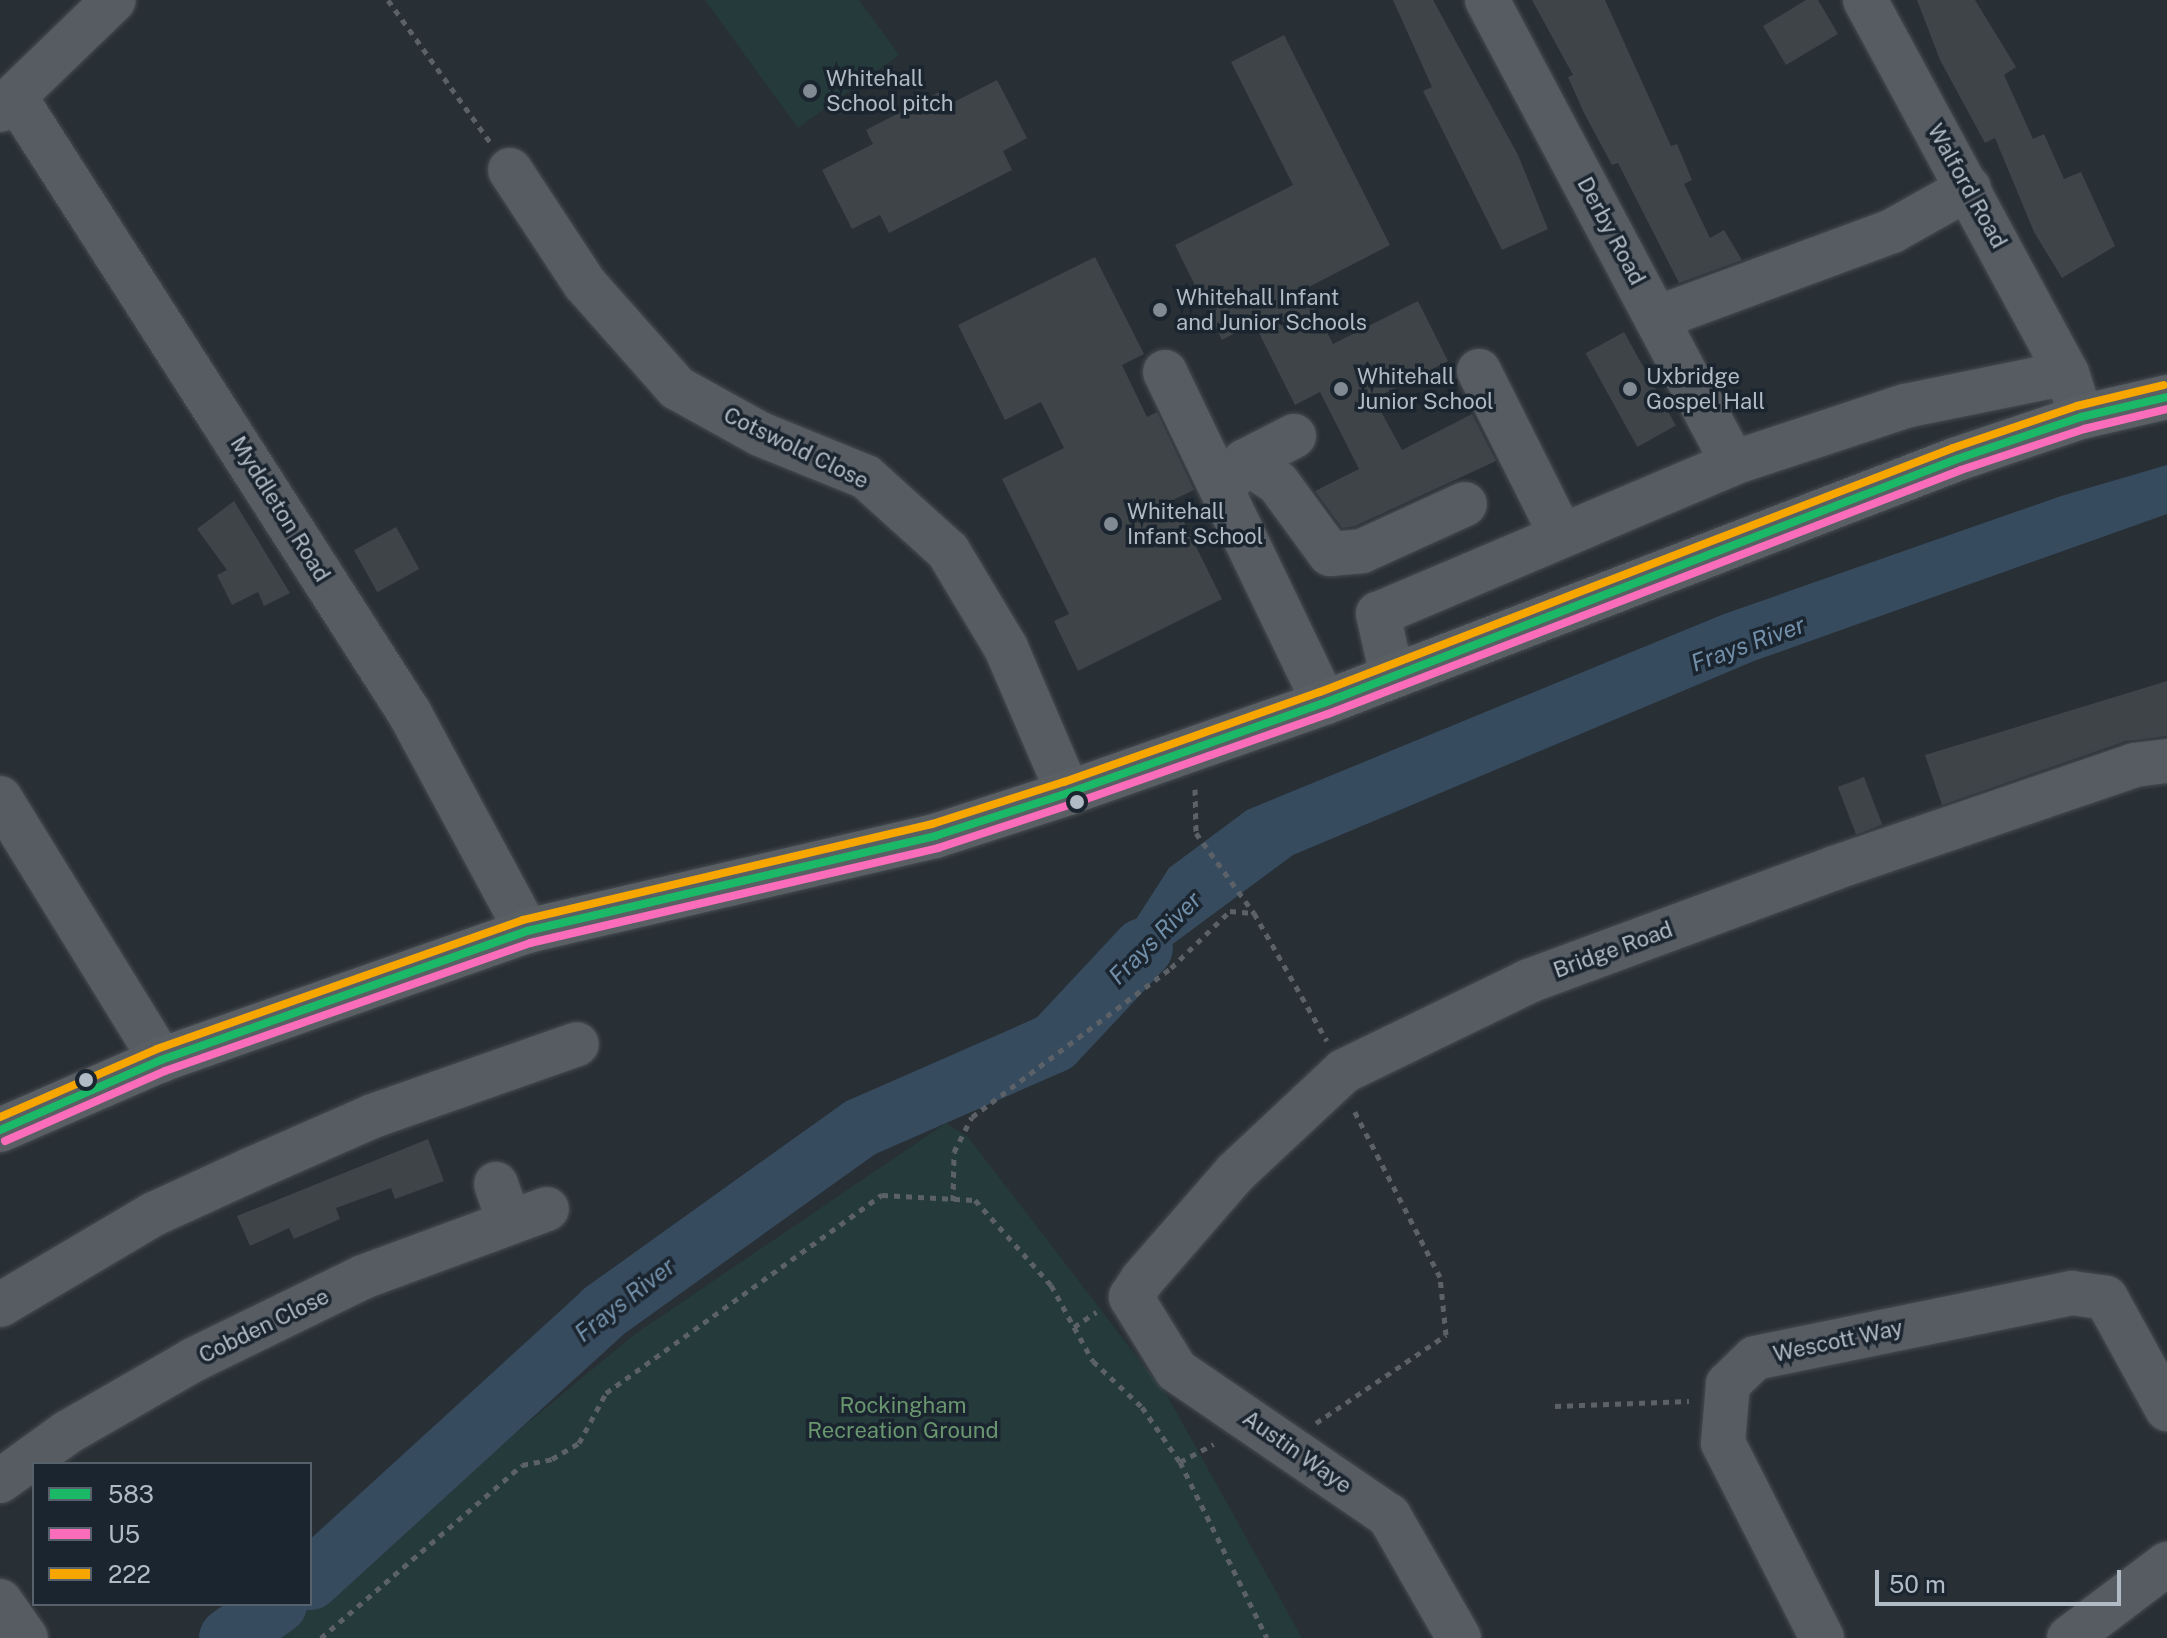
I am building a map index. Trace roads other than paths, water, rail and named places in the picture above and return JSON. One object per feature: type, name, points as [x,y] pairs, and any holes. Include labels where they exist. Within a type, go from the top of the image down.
[{"type":"main road","points":[[0,1130],[161,1060],[527,931],[935,836],[1068,793],[1324,703],[2081,417],[2167,397]]},
{"type":"street","points":[[8,103],[114,0]]},
{"type":"street","name":"Derby Road","points":[[1487,0],[1733,463]]},
{"type":"street","name":"Walford Road","points":[[1865,0],[2067,373],[2081,417]]},
{"type":"street","name":"Myddleton Road","points":[[8,103],[410,714],[527,931]]},
{"type":"street","name":"Cotswold Close","points":[[510,170],[585,284],[677,388],[760,434],[866,477],[948,551],[1006,648],[1068,793]]},
{"type":"street","points":[[1657,318],[1892,231],[1969,188]]},
{"type":"street","points":[[1479,371],[1561,535]]},
{"type":"street","points":[[1165,372],[1324,703]]},
{"type":"street","points":[[1392,676],[1378,614],[1733,463],[1905,406],[2067,373]]},
{"type":"street","points":[[1228,502],[1233,473],[1245,461],[1294,436]]},
{"type":"street","points":[[1245,461],[1278,483],[1330,554],[1362,551],[1465,504]]},
{"type":"street","name":"Bridge Road","points":[[1142,1280],[1235,1173],[1344,1071],[1529,981],[1849,862],[2134,765],[2167,761]]},
{"type":"street","points":[[0,798],[161,1060]]},
{"type":"street","points":[[0,1305],[154,1214],[264,1164],[373,1116],[577,1044]]},
{"type":"street","name":"Cobden Close","points":[[0,1481],[68,1432],[193,1360],[517,1205]]},
{"type":"street","name":"Austin Waye","points":[[1142,1280],[1131,1297],[1176,1370],[1389,1516],[1459,1638]]},
{"type":"street","name":"Wescott Way","points":[[1822,1638],[1723,1443],[1728,1384],[1755,1358],[2072,1293],[2106,1298],[2167,1409]]},
{"type":"street","points":[[2069,1638],[2165,1571]]},
{"type":"water","points":[[2167,465],[2167,514],[1754,661],[1293,855],[1170,946],[1096,1019],[1074,985],[1135,921],[1169,868],[1247,810],[1724,614],[2061,496]]},
{"type":"waterway","name":"Frays River","points":[[312,1578],[603,1312],[860,1128],[1054,1043],[1143,948]]},
{"type":"waterway","name":"Frays River","points":[[229,1638],[274,1606]]},
{"type":"place","name":"Whitehall School pitch","points":[[810,91]]},
{"type":"place","name":"Whitehall Infant and Junior Schools","points":[[1160,310]]},
{"type":"place","name":"Whitehall Junior School","points":[[1341,389]]},
{"type":"place","name":"Uxbridge Gospel Hall","points":[[1630,389]]},
{"type":"place","name":"Whitehall Infant School","points":[[1111,524]]},
{"type":"park label","name":"Rockingham Recreation Ground","points":[[903,1418]]}]
